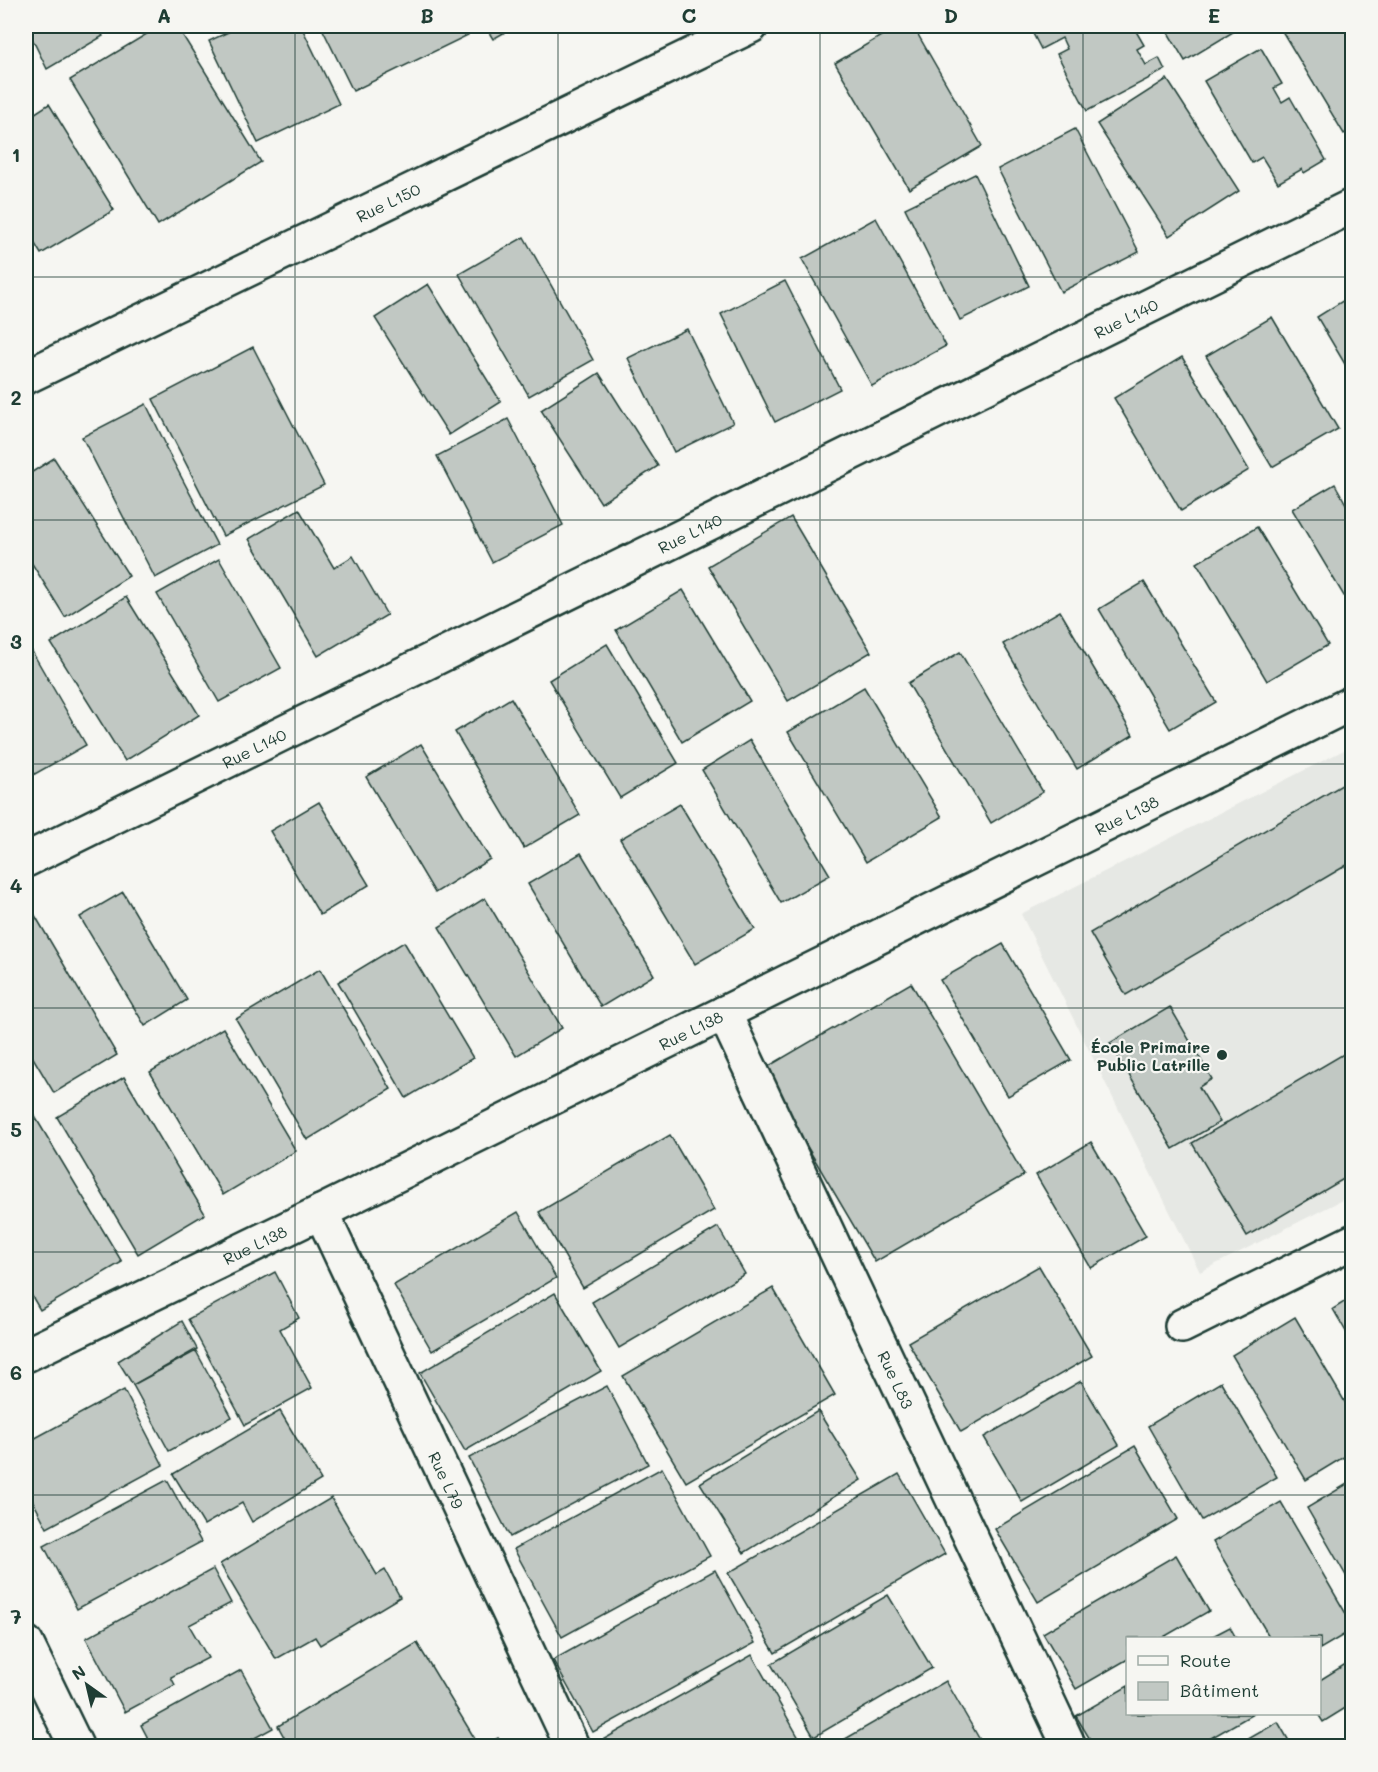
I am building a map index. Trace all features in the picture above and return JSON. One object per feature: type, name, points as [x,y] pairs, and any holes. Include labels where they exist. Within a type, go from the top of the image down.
[{"type":"street","name":"Rue L150","points":[[26,377],[751,26]]},
{"type":"street","name":"Rue L140","points":[[26,860],[1353,206]]},
{"type":"street","name":"Rue L138","points":[[26,1356],[1353,703]]},
{"type":"street","name":"Rue L83","points":[[724,1013],[1069,1746]]},
{"type":"street","name":"Rue L79","points":[[321,1212],[572,1746]]},
{"type":"street","points":[[1182,1326],[1353,1242]]},
{"type":"street","points":[[26,1642],[76,1746]]},
{"type":"shaded area","name":"École Primaire Public Latrille","points":[[1352,746],[1352,1195],[1200,1272],[1021,914]]},
{"type":"building","points":[[26,26],[97,26],[103,36],[47,69]]},
{"type":"building","points":[[160,26],[177,26],[261,162],[158,225],[70,80]]},
{"type":"building","points":[[241,26],[301,26],[339,104],[258,143],[209,41]]},
{"type":"building","points":[[321,26],[463,26],[468,35],[353,91]]},
{"type":"building","points":[[485,26],[516,26],[493,39]]},
{"type":"building","points":[[898,26],[913,26],[982,146],[909,189],[835,63]]},
{"type":"building","points":[[1029,26],[1133,26],[1144,45],[1137,49],[1146,65],[1159,58],[1165,70],[1087,111],[1057,54],[1067,49],[1062,38],[1041,49]]},
{"type":"building","points":[[1164,26],[1243,26],[1185,61]]},
{"type":"building","points":[[1279,26],[1352,26],[1352,129],[1344,134]]},
{"type":"building","points":[[1261,48],[1282,84],[1274,88],[1282,102],[1290,97],[1326,160],[1304,173],[1302,169],[1278,183],[1262,157],[1252,163],[1204,81]]},
{"type":"building","points":[[1167,79],[1239,191],[1169,236],[1097,124]]},
{"type":"building","points":[[49,104],[114,210],[41,254],[26,229],[26,119]]},
{"type":"building","points":[[1075,129],[1139,252],[1061,292],[998,169]]},
{"type":"building","points":[[975,174],[1029,286],[960,320],[905,208]]},
{"type":"building","points":[[876,218],[946,346],[872,386],[802,259]]},
{"type":"building","points":[[524,237],[593,360],[529,396],[459,274]]},
{"type":"building","points":[[785,281],[840,389],[775,422],[721,314]]},
{"type":"building","points":[[428,284],[501,402],[449,435],[375,318]]},
{"type":"building","points":[[1352,295],[1352,376],[1317,317]]},
{"type":"building","points":[[1272,317],[1338,429],[1272,467],[1206,356]]},
{"type":"building","points":[[687,329],[733,423],[674,452],[628,358]]},
{"type":"building","points":[[253,347],[324,485],[223,536],[153,399]]},
{"type":"building","points":[[1182,357],[1249,470],[1181,511],[1114,398]]},
{"type":"building","points":[[599,373],[658,466],[601,503],[541,410]]},
{"type":"building","points":[[146,404],[165,446],[217,545],[155,578],[82,437]]},
{"type":"building","points":[[508,419],[563,525],[492,562],[437,456]]},
{"type":"building","points":[[54,458],[129,576],[65,617],[26,554],[26,476]]},
{"type":"building","points":[[1335,484],[1352,515],[1352,598],[1347,601],[1292,509]]},
{"type":"building","points":[[299,509],[334,568],[353,556],[387,615],[318,656],[249,539]]},
{"type":"building","points":[[791,517],[871,652],[788,701],[708,566]]},
{"type":"building","points":[[1257,527],[1328,645],[1267,681],[1197,563]]},
{"type":"building","points":[[219,559],[281,668],[219,702],[157,594]]},
{"type":"building","points":[[1144,582],[1216,702],[1170,729],[1099,609]]},
{"type":"building","points":[[683,590],[750,701],[682,742],[616,630]]},
{"type":"building","points":[[126,597],[199,715],[125,761],[51,643]]},
{"type":"building","points":[[1060,611],[1133,735],[1077,769],[1003,644]]},
{"type":"building","points":[[26,641],[86,745],[26,779]]},
{"type":"building","points":[[607,644],[678,763],[620,798],[549,680]]},
{"type":"building","points":[[960,652],[1043,792],[991,823],[908,683]]},
{"type":"building","points":[[864,687],[942,817],[866,862],[788,732]]},
{"type":"building","points":[[511,698],[580,815],[524,848],[455,732]]},
{"type":"building","points":[[750,740],[830,875],[781,903],[702,770]]},
{"type":"building","points":[[421,744],[490,859],[435,893],[366,777]]},
{"type":"building","points":[[1352,779],[1352,862],[1126,995],[1090,933]]},
{"type":"building","points":[[319,802],[369,885],[320,915],[270,831]]},
{"type":"building","points":[[680,804],[755,929],[695,964],[620,839]]},
{"type":"building","points":[[581,853],[654,975],[601,1007],[528,884]]},
{"type":"building","points":[[123,892],[187,1000],[145,1026],[80,917]]},
{"type":"building","points":[[485,898],[562,1028],[516,1056],[439,927]]},
{"type":"building","points":[[33,912],[117,1055],[54,1093],[26,1046],[26,917]]},
{"type":"building","points":[[404,942],[473,1058],[406,1098],[338,982]]},
{"type":"building","points":[[1003,944],[1071,1060],[1008,1096],[940,980]]},
{"type":"building","points":[[320,969],[391,1089],[307,1140],[236,1019]]},
{"type":"building","points":[[911,983],[1024,1175],[875,1262],[762,1070]]},
{"type":"building","points":[[1170,1007],[1212,1079],[1199,1087],[1220,1122],[1173,1149],[1110,1043]]},
{"type":"building","points":[[223,1028],[296,1151],[223,1195],[150,1072]]},
{"type":"building","points":[[1352,1049],[1352,1174],[1247,1236],[1192,1143]]},
{"type":"building","points":[[124,1077],[205,1214],[138,1254],[57,1117]]},
{"type":"building","points":[[28,1105],[122,1262],[40,1310],[26,1286],[26,1107]]},
{"type":"building","points":[[670,1135],[714,1210],[583,1288],[539,1212]]},
{"type":"building","points":[[1091,1142],[1146,1236],[1091,1268],[1036,1175]]},
{"type":"building","points":[[518,1212],[556,1278],[432,1351],[394,1285]]},
{"type":"building","points":[[718,1227],[745,1274],[619,1348],[592,1302]]},
{"type":"building","points":[[1039,1266],[1092,1356],[961,1432],[908,1342]]},
{"type":"building","points":[[275,1272],[299,1318],[280,1329],[312,1388],[245,1425],[188,1319]]},
{"type":"building","points":[[773,1288],[835,1395],[686,1482],[623,1376]]},
{"type":"building","points":[[555,1293],[601,1371],[465,1451],[420,1373]]},
{"type":"building","points":[[1352,1297],[1352,1342],[1333,1309]]},
{"type":"building","points":[[1295,1317],[1352,1414],[1352,1452],[1306,1480],[1232,1355]]},
{"type":"building","points":[[182,1321],[197,1349],[133,1385],[118,1361]]},
{"type":"building","points":[[196,1351],[232,1417],[169,1451],[133,1385]]},
{"type":"building","points":[[1081,1381],[1119,1445],[1022,1502],[984,1437]]},
{"type":"building","points":[[1221,1382],[1277,1477],[1202,1520],[1148,1426]]},
{"type":"building","points":[[607,1386],[648,1464],[510,1537],[469,1458]]},
{"type":"building","points":[[124,1390],[163,1465],[47,1528],[26,1488],[26,1443]]},
{"type":"building","points":[[280,1411],[321,1480],[252,1522],[242,1503],[204,1525],[173,1474]]},
{"type":"building","points":[[818,1411],[861,1480],[744,1553],[700,1483]]},
{"type":"building","points":[[1135,1446],[1178,1519],[1038,1602],[995,1529]]},
{"type":"building","points":[[662,1468],[710,1556],[562,1637],[514,1549]]},
{"type":"building","points":[[899,1474],[945,1554],[775,1653],[728,1573]]},
{"type":"building","points":[[167,1480],[201,1542],[77,1609],[44,1546]]},
{"type":"building","points":[[1352,1481],[1352,1586],[1307,1508]]},
{"type":"building","points":[[331,1498],[377,1575],[385,1570],[400,1597],[320,1645],[315,1637],[276,1659],[220,1564]]},
{"type":"building","points":[[1281,1502],[1352,1624],[1352,1630],[1321,1648],[1321,1637],[1269,1637],[1213,1542]]},
{"type":"building","points":[[1176,1555],[1209,1611],[1164,1637],[1126,1637],[1126,1660],[1076,1689],[1043,1633]]},
{"type":"building","points":[[213,1569],[231,1603],[189,1625],[208,1658],[171,1677],[175,1685],[125,1712],[86,1638]]},
{"type":"building","points":[[715,1570],[755,1643],[593,1732],[553,1660]]},
{"type":"building","points":[[888,1595],[932,1668],[814,1737],[771,1664]]},
{"type":"building","points":[[1230,1627],[1235,1637],[1211,1637]]},
{"type":"building","points":[[417,1643],[475,1739],[463,1746],[289,1746],[278,1726]]},
{"type":"building","points":[[752,1655],[800,1740],[788,1746],[592,1746]]},
{"type":"building","points":[[1352,1660],[1352,1704],[1323,1722],[1319,1715],[1321,1715],[1321,1679]]},
{"type":"building","points":[[241,1670],[273,1728],[240,1746],[152,1746],[141,1725]]},
{"type":"building","points":[[946,1681],[980,1740],[970,1746],[833,1746]]},
{"type":"building","points":[[1126,1687],[1126,1715],[1251,1715],[1197,1746],[1094,1746],[1076,1716]]},
{"type":"building","points":[[1278,1722],[1292,1746],[1236,1746]]},
{"type":"building","points":[[498,1738],[503,1746],[483,1746]]},
{"type":"place","name":"École Primaire Public Latrille","points":[[1222,1055]]}]
